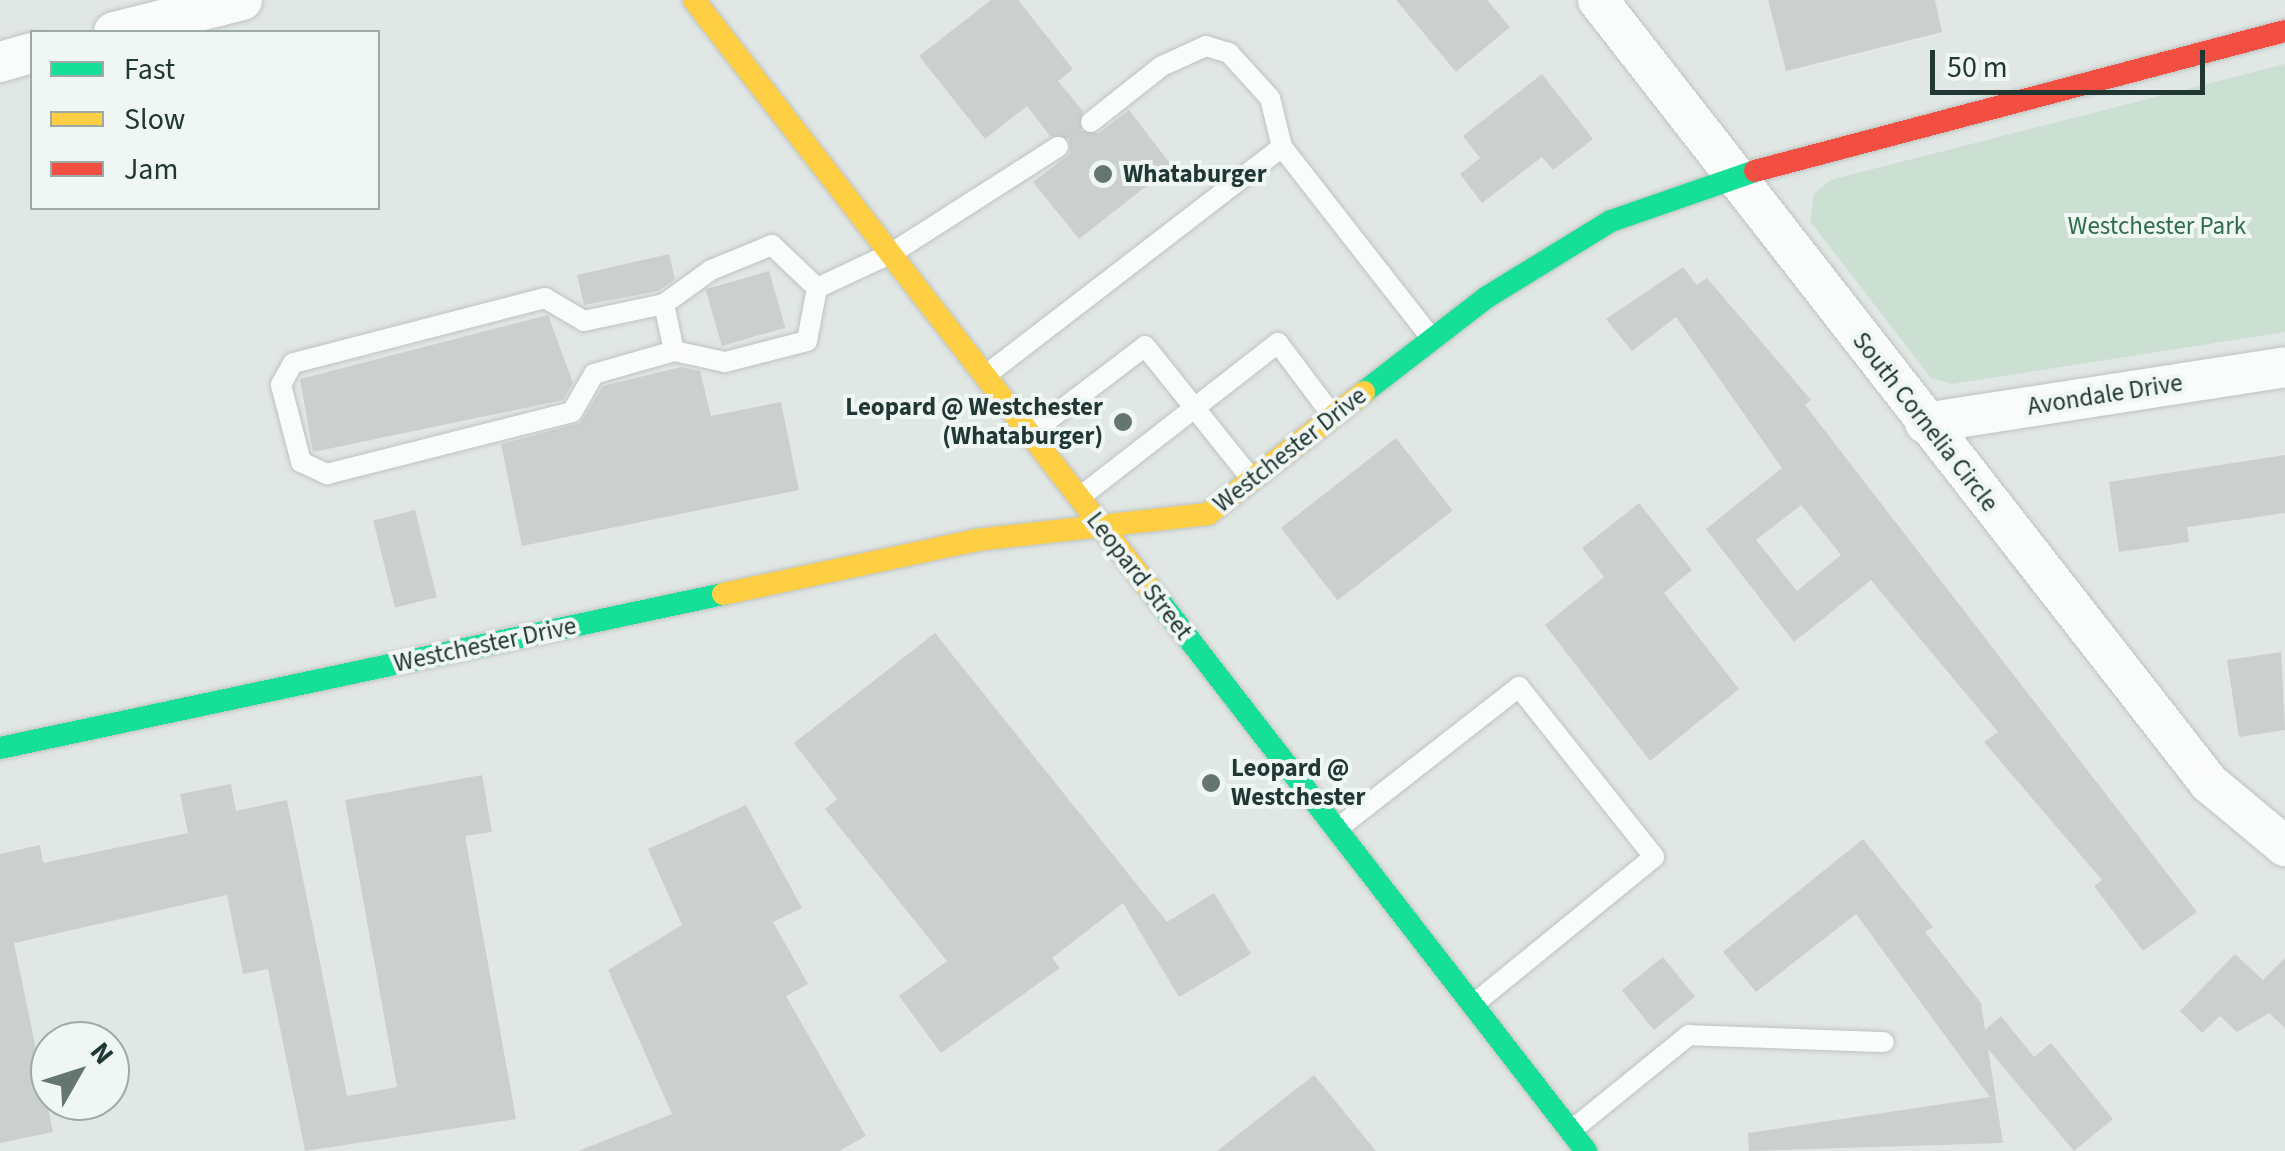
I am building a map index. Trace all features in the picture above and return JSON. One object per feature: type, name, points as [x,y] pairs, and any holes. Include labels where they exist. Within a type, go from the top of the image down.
[{"type":"street","points":[[122,30],[242,0]]},
{"type":"street","name":"Leopard Street","points":[[694,0],[1586,1151]]},
{"type":"street","name":"South Cornelia Circle","points":[[1598,0],[2209,783],[2274,840]]},
{"type":"street","name":"Westchester Drive","points":[[0,748],[976,540],[1104,530],[1208,514],[1432,340],[1611,221],[1736,176],[2285,31]]},
{"type":"street","points":[[0,62],[30,54]]},
{"type":"street","name":"Avondale Drive","points":[[1926,423],[2285,368]]},
{"type":"lane","points":[[1092,122],[1162,66],[1206,46],[1229,53],[1270,98],[1282,146],[1432,340]]},
{"type":"lane","points":[[984,376],[1282,146]]},
{"type":"lane","points":[[818,288],[892,253],[1058,147]]},
{"type":"lane","points":[[772,245],[818,288],[806,342],[724,362],[674,351],[594,374],[572,412],[327,474],[300,462],[280,386],[293,363],[544,298],[584,320],[664,304],[712,270],[772,245]]},
{"type":"lane","points":[[664,304],[674,351]]},
{"type":"lane","points":[[1079,498],[1278,343],[1334,416]]},
{"type":"lane","points":[[1029,435],[1145,346],[1252,479]]},
{"type":"lane","points":[[1336,830],[1519,687],[1654,857],[1472,1005]]},
{"type":"lane","points":[[1571,1132],[1689,1035],[1884,1042]]},
{"type":"green space","name":"Westchester Park","points":[[2285,64],[2285,332],[1952,384],[1931,378],[1810,221],[1814,194],[1830,180]]},
{"type":"building","points":[[991,0],[1018,0],[1073,69],[1058,81],[1083,111],[1081,131],[1099,133],[1129,110],[1172,166],[1079,239],[1033,182],[1070,154],[1069,139],[1050,136],[1027,106],[985,139],[919,56]]},
{"type":"building","points":[[1396,0],[1487,0],[1510,27],[1456,72]]},
{"type":"building","points":[[1768,0],[1935,0],[1942,32],[1786,71]]},
{"type":"building","points":[[1542,74],[1593,139],[1553,170],[1542,157],[1482,203],[1460,174],[1480,158],[1463,136]]},
{"type":"building","points":[[669,254],[675,279],[658,291],[584,305],[577,275]]},
{"type":"building","points":[[1683,267],[1697,285],[1707,278],[1811,400],[1805,405],[2197,912],[2143,951],[2094,886],[2102,880],[1984,742],[1998,732],[1871,580],[1794,642],[1706,529],[1782,468],[1676,317],[1632,351],[1606,319]],"holes":[[[1801,505],[1841,555],[1797,591],[1756,540]]]},
{"type":"building","points":[[769,271],[785,328],[722,346],[706,289]]},
{"type":"building","points":[[548,315],[573,383],[563,400],[313,452],[300,379]]},
{"type":"building","points":[[681,367],[700,371],[711,416],[781,402],[799,490],[522,546],[501,444],[580,423],[603,386]]},
{"type":"building","points":[[1396,438],[1453,510],[1338,600],[1281,528]]},
{"type":"building","points":[[2285,455],[2285,513],[2187,527],[2189,542],[2119,552],[2109,482]]},
{"type":"building","points":[[1639,503],[1692,570],[1664,593],[1739,689],[1650,761],[1545,625],[1604,577],[1582,548]]},
{"type":"building","points":[[415,510],[437,597],[395,608],[373,520]]},
{"type":"building","points":[[935,633],[1167,922],[1214,893],[1251,954],[1179,997],[1123,903],[1052,958],[1060,968],[941,1053],[899,996],[947,961],[825,809],[837,799],[794,743]]},
{"type":"building","points":[[2281,652],[2285,730],[2239,737],[2227,660]]},
{"type":"building","points":[[482,775],[492,832],[465,836],[516,1119],[305,1151],[268,969],[243,974],[227,895],[14,943],[30,1021],[30,1121],[51,1121],[53,1132],[0,1143],[0,854],[40,845],[43,863],[188,833],[180,794],[231,784],[236,811],[287,800],[347,1096],[397,1087],[345,800]]},
{"type":"building","points":[[746,805],[802,908],[773,922],[808,984],[786,996],[866,1136],[839,1151],[578,1151],[672,1114],[608,970],[682,925],[648,849]]},
{"type":"building","points":[[1863,839],[1933,927],[1925,932],[1981,1003],[1985,1030],[2001,1016],[2034,1057],[2051,1043],[2113,1119],[2074,1151],[1988,1049],[2003,1143],[1749,1151],[1748,1133],[1990,1097],[1856,914],[1756,992],[1723,952]]},
{"type":"building","points":[[2235,954],[2263,980],[2285,958],[2285,1028],[2269,1013],[2237,1032],[2220,1016],[2202,1033],[2180,1011]]},
{"type":"building","points":[[1663,957],[1695,997],[1654,1030],[1622,990]]},
{"type":"building","points":[[1314,1075],[1376,1151],[1217,1151]]},
{"type":"traffic: fast","points":[[1364,392],[1487,297],[1611,221],[1755,171]]},
{"type":"traffic: fast","points":[[0,748],[723,594]]},
{"type":"traffic: fast","points":[[1154,594],[1586,1151]]},
{"type":"traffic: slow","points":[[694,0],[1154,594]]},
{"type":"traffic: slow","points":[[723,594],[976,540],[1208,514],[1364,392]]},
{"type":"traffic: jam","points":[[1755,171],[2285,31]]},
{"type":"place","name":"Whataburger","points":[[1103,174]]},
{"type":"place","name":"Leopard @ Westchester (Whataburger)","points":[[1123,422]]},
{"type":"place","name":"Leopard @ Westchester","points":[[1211,783]]}]
